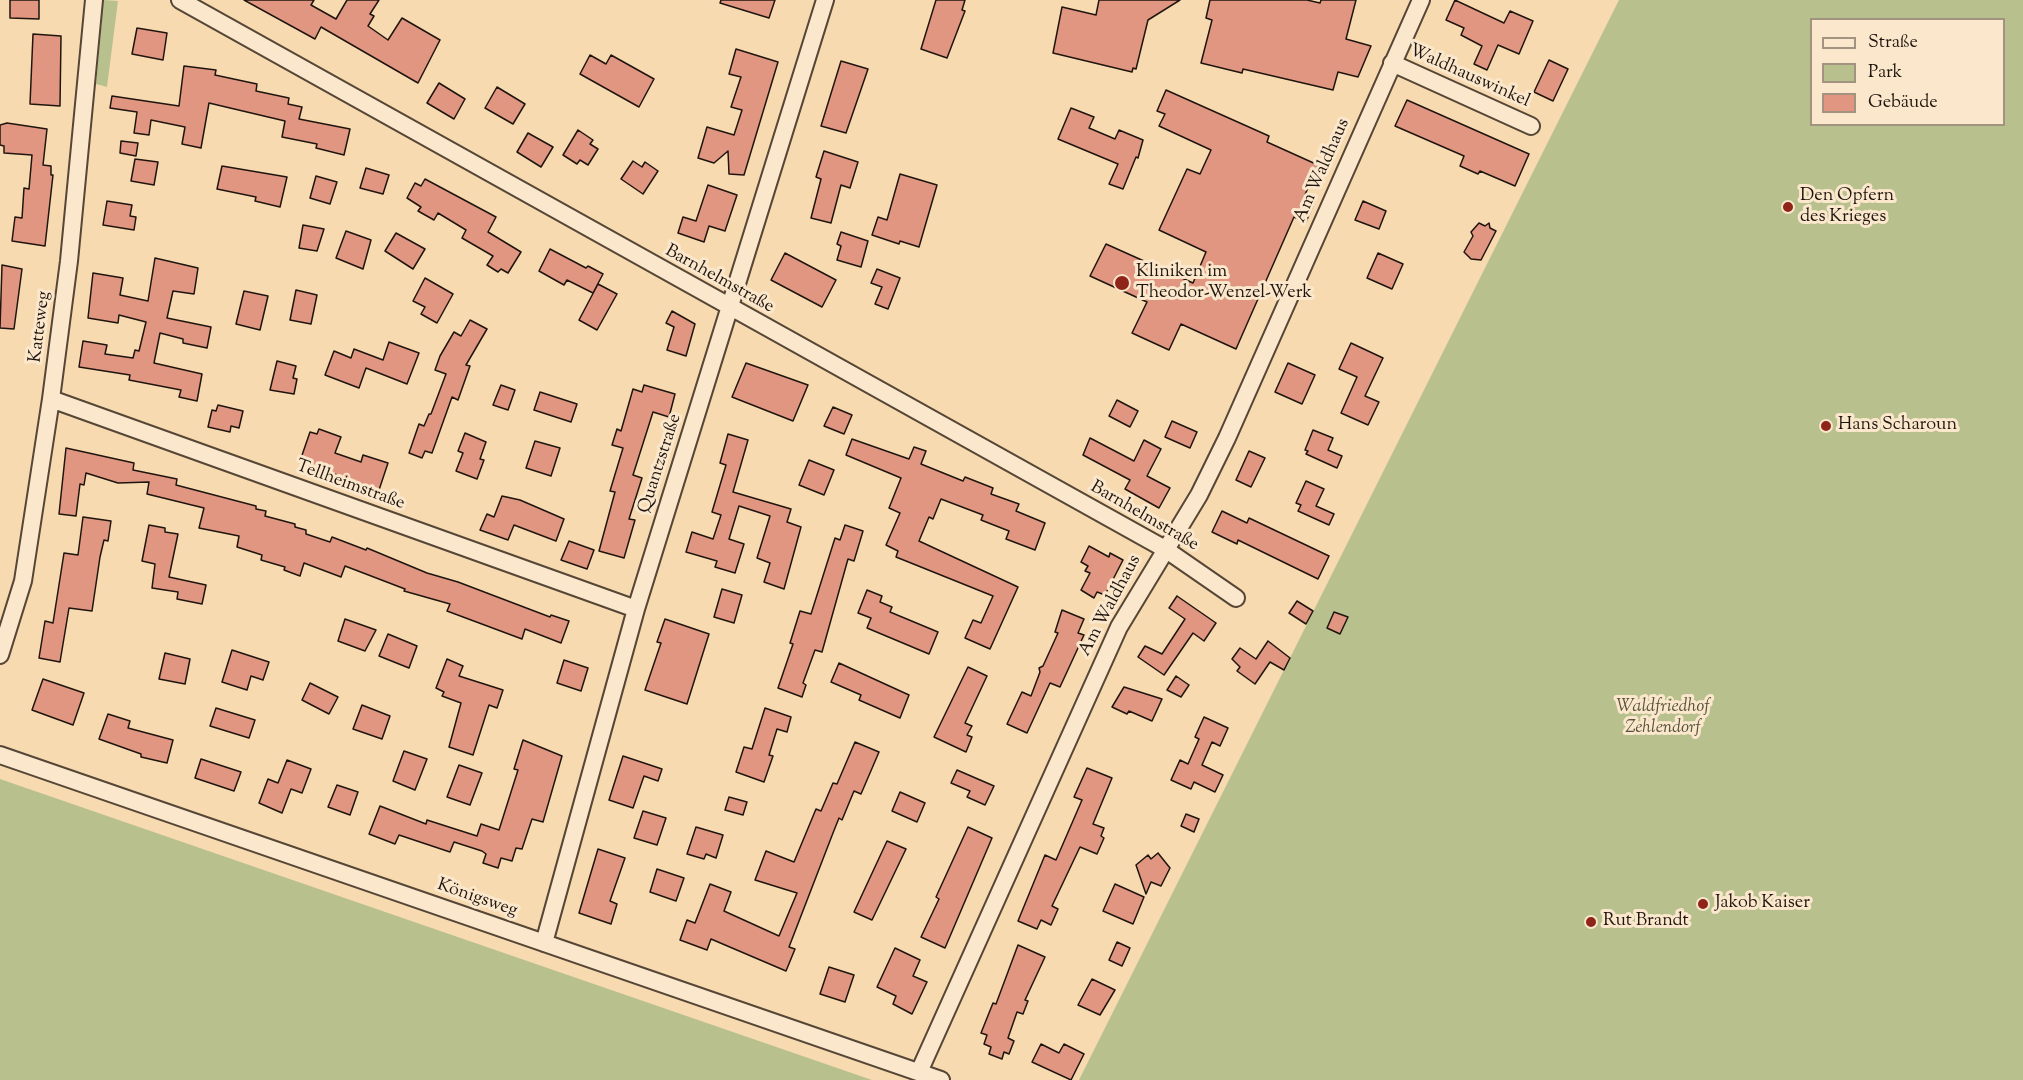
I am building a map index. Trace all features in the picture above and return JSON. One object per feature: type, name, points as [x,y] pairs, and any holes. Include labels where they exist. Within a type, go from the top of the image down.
[{"type":"street","name":"Katteweg","points":[[0,655],[23,581],[51,399],[69,261],[94,0]]},
{"type":"street","name":"Barnhelmstraße","points":[[180,0],[1165,549],[1236,598]]},
{"type":"street","name":"Quantzstraße","points":[[544,943],[636,609],[731,309],[825,0]]},
{"type":"street","name":"Am Waldhaus","points":[[919,1072],[1119,627],[1199,495],[1227,438],[1421,0]]},
{"type":"street","name":"Waldhauswinkel","points":[[1392,63],[1531,126]]},
{"type":"street","name":"Tellheimstraße","points":[[51,399],[636,609]]},
{"type":"street","name":"Königsweg","points":[[0,755],[941,1080]]},
{"type":"green space","points":[[104,0],[118,1],[107,87],[96,84],[102,20],[99,13]]},
{"type":"green space","name":"Waldfriedhof Zehlendorf","points":[[1619,0],[2023,0],[2023,1080],[1079,1080]]},
{"type":"green space","points":[[0,779],[872,1080],[0,1080]]},
{"type":"building","points":[[10,0],[39,0],[39,19],[10,18]]},
{"type":"building","points":[[244,0],[314,0],[311,5],[336,19],[347,0],[379,0],[370,14],[374,16],[368,26],[388,40],[402,18],[440,40],[418,83],[321,27],[315,39]]},
{"type":"building","points":[[721,0],[775,0],[769,18],[720,3]]},
{"type":"building","points":[[936,0],[965,0],[962,10],[965,11],[947,58],[921,49]]},
{"type":"building","points":[[1099,0],[1180,0],[1148,20],[1136,69],[1133,68],[1132,72],[1053,53],[1062,7],[1096,15]]},
{"type":"building","points":[[1210,0],[1307,0],[1320,3],[1321,0],[1356,0],[1346,39],[1371,46],[1358,77],[1338,72],[1333,90],[1243,69],[1242,73],[1201,63],[1212,20],[1206,18]]},
{"type":"building","points":[[1455,0],[1504,23],[1510,11],[1533,21],[1519,54],[1498,45],[1487,70],[1474,64],[1482,46],[1461,35],[1464,28],[1446,20]]},
{"type":"building","points":[[137,28],[167,33],[163,60],[132,54]]},
{"type":"building","points":[[33,34],[61,36],[60,106],[30,104]]},
{"type":"building","points":[[736,49],[778,62],[744,175],[729,174],[728,151],[714,163],[698,158],[707,127],[734,135],[742,110],[731,107],[741,77],[729,74]]},
{"type":"building","points":[[590,55],[606,64],[611,55],[654,79],[639,107],[580,74]]},
{"type":"building","points":[[1549,60],[1568,69],[1553,101],[1534,92]]},
{"type":"building","points":[[841,61],[868,69],[846,133],[821,126]]},
{"type":"building","points":[[184,66],[216,70],[215,75],[257,84],[256,91],[289,98],[288,104],[302,107],[299,119],[350,129],[344,155],[316,148],[317,144],[282,137],[285,121],[209,103],[201,148],[182,144],[185,127],[151,120],[149,135],[134,133],[137,112],[110,108],[112,96],[179,106]]},
{"type":"building","points":[[439,83],[465,99],[454,119],[427,103]]},
{"type":"building","points":[[497,87],[525,104],[513,124],[485,108]]},
{"type":"building","points":[[1166,90],[1269,136],[1267,142],[1318,165],[1304,197],[1315,201],[1306,222],[1294,217],[1236,349],[1181,324],[1169,350],[1132,333],[1147,302],[1090,276],[1106,244],[1193,283],[1206,252],[1159,230],[1187,169],[1200,174],[1211,150],[1159,126],[1165,114],[1157,111]]},
{"type":"building","points":[[1407,100],[1529,154],[1515,186],[1480,171],[1478,174],[1460,166],[1464,156],[1395,126]]},
{"type":"building","points":[[1071,108],[1094,117],[1089,128],[1115,139],[1119,130],[1143,140],[1138,158],[1136,157],[1123,189],[1109,184],[1118,164],[1058,139]]},
{"type":"building","points":[[7,123],[47,129],[43,165],[51,166],[51,175],[53,175],[45,246],[12,241],[15,217],[22,218],[24,188],[29,189],[32,155],[4,153],[4,146],[0,145],[0,125]]},
{"type":"building","points":[[578,130],[593,140],[590,144],[598,149],[588,165],[580,160],[577,164],[563,155]]},
{"type":"building","points":[[528,133],[553,147],[541,167],[517,152]]},
{"type":"building","points":[[121,141],[138,143],[136,156],[120,153]]},
{"type":"building","points":[[824,151],[858,162],[850,188],[841,185],[831,223],[811,218],[821,179],[816,177]]},
{"type":"building","points":[[135,159],[158,162],[154,185],[131,181]]},
{"type":"building","points":[[633,161],[642,167],[645,162],[658,171],[643,194],[621,179]]},
{"type":"building","points":[[222,166],[287,177],[280,207],[255,201],[256,197],[217,189]]},
{"type":"building","points":[[366,168],[389,175],[383,194],[360,188]]},
{"type":"building","points":[[900,174],[937,185],[919,247],[900,241],[899,244],[872,235],[878,217],[887,220]]},
{"type":"building","points":[[316,176],[337,182],[330,204],[310,198]]},
{"type":"building","points":[[425,179],[496,217],[488,232],[521,252],[508,273],[501,269],[498,272],[487,265],[493,256],[462,238],[466,230],[438,213],[434,220],[418,211],[421,207],[407,198],[415,183],[421,186]]},
{"type":"building","points":[[708,185],[737,195],[725,231],[709,226],[704,242],[678,233],[683,217],[696,221]]},
{"type":"building","points":[[107,201],[132,205],[130,216],[136,217],[134,230],[103,225]]},
{"type":"building","points":[[1363,201],[1386,211],[1379,229],[1355,220]]},
{"type":"building","points":[[1479,223],[1485,226],[1489,223],[1490,228],[1496,231],[1481,260],[1471,259],[1464,252],[1473,236],[1471,232]]},
{"type":"building","points":[[303,225],[324,229],[317,251],[299,248]]},
{"type":"building","points":[[346,231],[371,240],[363,269],[336,258]]},
{"type":"building","points":[[841,232],[868,241],[861,267],[837,260],[841,246],[837,244]]},
{"type":"building","points":[[396,233],[425,249],[413,269],[385,251]]},
{"type":"building","points":[[550,249],[586,268],[588,266],[603,274],[593,293],[567,280],[564,285],[539,271]]},
{"type":"building","points":[[785,253],[836,280],[822,307],[771,280]]},
{"type":"building","points":[[1378,253],[1403,264],[1392,289],[1367,278]]},
{"type":"building","points":[[155,258],[198,268],[194,294],[173,291],[167,318],[211,327],[207,348],[183,343],[183,339],[160,333],[154,363],[202,374],[197,401],[179,397],[181,390],[129,380],[130,375],[79,367],[83,341],[107,345],[105,354],[133,358],[135,350],[139,351],[146,322],[119,315],[118,323],[88,318],[93,273],[123,278],[120,295],[148,301]]},
{"type":"building","points":[[2,265],[22,269],[14,329],[0,328]]},
{"type":"building","points":[[877,269],[900,278],[888,309],[875,304],[882,287],[871,283]]},
{"type":"building","points":[[425,278],[453,294],[437,323],[421,314],[425,307],[413,301]]},
{"type":"building","points":[[598,284],[617,294],[597,330],[579,320]]},
{"type":"building","points":[[296,290],[317,295],[311,324],[290,320]]},
{"type":"building","points":[[244,291],[268,296],[260,330],[236,324]]},
{"type":"building","points":[[672,311],[695,324],[686,356],[667,350],[674,327],[666,323]]},
{"type":"building","points":[[470,320],[487,329],[466,365],[470,366],[458,400],[452,397],[432,453],[425,451],[422,458],[409,453],[419,424],[424,426],[431,414],[446,374],[435,370],[440,356],[454,332],[461,336]]},
{"type":"building","points":[[389,342],[419,353],[407,384],[366,368],[359,388],[325,375],[334,351],[351,358],[354,349],[383,360]]},
{"type":"building","points":[[1351,343],[1383,358],[1365,396],[1379,402],[1368,425],[1341,413],[1357,377],[1339,369]]},
{"type":"building","points":[[277,361],[296,366],[293,378],[297,379],[294,394],[270,390]]},
{"type":"building","points":[[746,363],[808,385],[793,421],[732,397]]},
{"type":"building","points":[[1288,363],[1315,375],[1302,404],[1275,392]]},
{"type":"building","points":[[501,385],[515,390],[508,410],[493,405]]},
{"type":"building","points":[[644,385],[675,394],[669,417],[653,412],[633,475],[642,478],[629,519],[635,520],[624,558],[599,551],[615,492],[610,491],[623,448],[612,445],[617,429],[621,431],[633,389],[642,392]]},
{"type":"building","points":[[540,392],[577,404],[571,422],[534,410]]},
{"type":"building","points":[[1117,400],[1138,411],[1130,427],[1109,416]]},
{"type":"building","points":[[218,405],[243,411],[239,428],[231,426],[230,432],[208,427],[212,410],[216,411]]},
{"type":"building","points":[[833,407],[852,415],[844,434],[824,426]]},
{"type":"building","points":[[1172,421],[1197,432],[1190,448],[1165,437]]},
{"type":"building","points":[[319,429],[341,437],[335,453],[361,462],[363,455],[388,463],[377,496],[343,485],[345,478],[300,461],[310,432],[317,434]]},
{"type":"building","points":[[1313,430],[1333,438],[1328,450],[1342,456],[1337,468],[1306,454],[1308,451],[1305,450]]},
{"type":"building","points":[[465,433],[486,442],[480,459],[484,460],[477,479],[456,471],[463,453],[458,451]]},
{"type":"building","points":[[728,434],[748,440],[733,492],[791,509],[787,522],[801,527],[784,589],[764,582],[770,563],[757,558],[770,516],[739,506],[729,539],[744,544],[735,573],[715,567],[717,561],[686,552],[692,532],[713,539],[721,515],[712,512],[726,465],[720,463]]},
{"type":"building","points":[[1090,438],[1134,461],[1144,440],[1161,449],[1147,476],[1170,488],[1159,508],[1125,489],[1130,480],[1083,455]]},
{"type":"building","points":[[852,439],[909,459],[914,447],[926,451],[921,464],[963,481],[965,477],[993,488],[991,494],[1019,504],[1016,511],[1045,523],[1035,550],[1006,539],[1009,531],[981,520],[983,515],[941,499],[933,519],[929,517],[919,541],[1018,587],[990,649],[965,638],[973,620],[981,623],[993,596],[896,557],[898,551],[886,545],[900,513],[889,508],[901,478],[846,455]]},
{"type":"building","points":[[535,441],[560,448],[551,476],[526,468]]},
{"type":"building","points":[[66,448],[134,463],[133,470],[177,479],[176,485],[256,506],[256,509],[266,511],[265,516],[295,524],[295,527],[306,530],[306,534],[330,542],[332,537],[366,550],[367,548],[427,573],[458,582],[550,617],[551,615],[569,621],[561,643],[525,629],[522,639],[447,611],[450,604],[404,591],[405,589],[345,566],[341,577],[304,563],[300,576],[284,570],[285,567],[261,560],[262,555],[237,547],[239,536],[199,528],[204,508],[147,494],[149,482],[118,483],[86,473],[84,485],[80,484],[76,516],[59,514]]},
{"type":"building","points":[[1249,451],[1265,458],[1251,487],[1236,480]]},
{"type":"building","points":[[809,460],[834,470],[824,495],[799,485]]},
{"type":"building","points":[[1306,481],[1324,489],[1316,506],[1334,514],[1329,525],[1298,511],[1301,505],[1296,503]]},
{"type":"building","points":[[502,496],[520,500],[564,519],[556,541],[514,525],[508,540],[480,530],[487,514],[494,517]]},
{"type":"building","points":[[1222,511],[1247,523],[1249,518],[1329,556],[1318,579],[1238,540],[1237,544],[1212,532]]},
{"type":"building","points":[[83,517],[111,521],[108,541],[104,540],[100,557],[92,611],[69,608],[60,662],[39,658],[45,621],[53,623],[64,553],[78,555]]},
{"type":"building","points":[[149,525],[165,528],[165,532],[178,534],[169,577],[206,585],[202,604],[177,599],[178,592],[152,588],[155,564],[142,561]]},
{"type":"building","points":[[845,525],[863,531],[854,561],[848,559],[822,652],[815,650],[803,683],[806,685],[802,697],[778,688],[793,644],[790,643],[800,611],[811,614],[835,538],[840,540]]},
{"type":"building","points":[[569,541],[594,550],[587,569],[561,560]]},
{"type":"building","points":[[1089,546],[1109,557],[1110,553],[1123,560],[1105,595],[1097,592],[1094,598],[1081,590],[1090,573],[1085,571],[1088,566],[1081,562]]},
{"type":"building","points":[[722,589],[742,595],[734,623],[714,617]]},
{"type":"building","points":[[867,590],[882,596],[880,602],[892,607],[890,612],[938,632],[929,654],[867,628],[871,618],[858,613]]},
{"type":"building","points":[[1177,596],[1216,623],[1204,641],[1193,633],[1164,675],[1138,657],[1145,646],[1162,654],[1185,619],[1169,608]]},
{"type":"building","points":[[1297,601],[1313,611],[1306,624],[1289,613]]},
{"type":"building","points":[[1062,610],[1084,619],[1078,633],[1084,635],[1060,687],[1050,683],[1027,733],[1007,724],[1022,692],[1031,696],[1040,672],[1039,668],[1043,666],[1058,633],[1055,632]]},
{"type":"building","points":[[1334,612],[1348,617],[1340,634],[1327,628]]},
{"type":"building","points":[[345,619],[376,630],[365,651],[338,641]]},
{"type":"building","points":[[665,619],[709,634],[687,704],[645,690],[661,643],[657,642]]},
{"type":"building","points":[[388,634],[417,646],[409,668],[379,656]]},
{"type":"building","points":[[1268,641],[1290,658],[1284,670],[1270,662],[1255,684],[1237,671],[1240,667],[1232,659],[1240,648],[1256,659]]},
{"type":"building","points":[[232,650],[269,662],[263,680],[251,676],[247,690],[222,682]]},
{"type":"building","points":[[165,653],[190,659],[185,684],[159,679]]},
{"type":"building","points":[[447,659],[463,666],[459,676],[503,690],[497,708],[489,705],[473,755],[449,747],[461,703],[442,696],[444,692],[436,688]]},
{"type":"building","points":[[564,660],[588,668],[581,691],[557,683]]},
{"type":"building","points":[[839,663],[909,695],[900,718],[859,700],[861,695],[831,682]]},
{"type":"building","points":[[968,667],[987,676],[965,723],[972,726],[967,735],[972,737],[966,752],[934,737]]},
{"type":"building","points":[[1176,676],[1189,685],[1181,697],[1167,690]]},
{"type":"building","points":[[43,679],[84,693],[73,725],[32,710]]},
{"type":"building","points":[[310,683],[338,697],[329,714],[302,700]]},
{"type":"building","points":[[1124,687],[1162,699],[1152,721],[1129,711],[1127,714],[1112,707]]},
{"type":"building","points":[[362,705],[390,716],[382,739],[353,729]]},
{"type":"building","points":[[216,708],[255,720],[249,738],[210,726]]},
{"type":"building","points":[[765,708],[791,717],[787,732],[777,729],[769,755],[773,756],[764,782],[736,772],[744,747],[752,749]]},
{"type":"building","points":[[108,714],[130,721],[128,728],[173,740],[167,763],[141,757],[141,754],[99,739]]},
{"type":"building","points":[[1204,717],[1228,728],[1220,746],[1212,742],[1202,765],[1223,775],[1215,792],[1194,782],[1191,789],[1171,780],[1180,760],[1188,764],[1199,739],[1195,737]]},
{"type":"building","points":[[523,740],[562,756],[543,822],[532,819],[522,849],[516,848],[512,861],[501,858],[498,868],[483,863],[486,854],[482,851],[454,842],[450,852],[399,835],[395,844],[369,834],[380,806],[426,824],[427,820],[477,836],[481,824],[499,830],[518,770],[514,769]]},
{"type":"building","points":[[855,742],[879,752],[861,794],[854,791],[842,820],[839,818],[789,947],[795,949],[786,971],[711,939],[707,950],[680,940],[687,920],[695,923],[710,884],[731,892],[724,911],[779,936],[797,893],[755,880],[766,851],[794,862],[816,809],[821,811],[833,783],[837,784]]},
{"type":"building","points":[[404,751],[427,759],[415,790],[393,781]]},
{"type":"building","points":[[623,756],[662,769],[658,781],[644,776],[633,808],[609,800]]},
{"type":"building","points":[[201,759],[241,772],[234,791],[195,778]]},
{"type":"building","points":[[287,760],[311,769],[302,793],[291,789],[282,813],[259,803],[268,779],[278,783]]},
{"type":"building","points":[[459,765],[482,773],[470,805],[447,797]]},
{"type":"building","points":[[1087,768],[1112,778],[1093,824],[1104,828],[1101,836],[1104,838],[1097,854],[1080,847],[1052,906],[1058,909],[1051,925],[1041,920],[1037,929],[1018,921],[1045,855],[1056,860],[1082,800],[1074,797]]},
{"type":"building","points":[[957,770],[994,786],[985,805],[967,797],[970,791],[951,783]]},
{"type":"building","points":[[337,785],[358,792],[350,815],[328,807]]},
{"type":"building","points":[[900,792],[925,803],[917,822],[892,811]]},
{"type":"building","points":[[729,797],[747,802],[743,815],[725,810]]},
{"type":"building","points":[[643,811],[666,818],[657,845],[634,838]]},
{"type":"building","points":[[1186,814],[1199,819],[1194,832],[1181,826]]},
{"type":"building","points":[[696,827],[723,835],[716,858],[706,854],[704,859],[687,854]]},
{"type":"building","points":[[968,827],[992,838],[945,948],[921,937],[939,899],[936,897]]},
{"type":"building","points":[[887,841],[906,849],[872,920],[854,912]]},
{"type":"building","points":[[598,849],[625,858],[610,901],[617,904],[611,924],[579,913]]},
{"type":"building","points":[[1158,853],[1170,868],[1161,886],[1151,882],[1146,894],[1136,865],[1148,855],[1151,859]]},
{"type":"building","points":[[657,869],[684,878],[676,901],[650,892]]},
{"type":"building","points":[[1115,884],[1144,897],[1133,924],[1103,911]]},
{"type":"building","points":[[1117,942],[1130,948],[1122,966],[1109,960]]},
{"type":"building","points":[[1018,945],[1045,957],[1025,1000],[1028,1001],[1023,1014],[1017,1012],[1008,1038],[1014,1041],[1009,1054],[1004,1052],[1002,1059],[989,1054],[991,1047],[984,1044],[987,1035],[981,1033],[993,1003],[996,1004]]},
{"type":"building","points":[[895,948],[920,960],[913,976],[927,982],[912,1014],[893,1004],[896,996],[877,987]]},
{"type":"building","points":[[829,967],[854,975],[845,1002],[820,994]]},
{"type":"building","points":[[1092,979],[1115,990],[1100,1015],[1078,1005]]},
{"type":"building","points":[[1041,1044],[1059,1053],[1064,1044],[1084,1054],[1071,1080],[1032,1062]]},
{"type":"place","name":"Den Opfern des Krieges","points":[[1788,207]]},
{"type":"place","name":"Kliniken im Theodor-Wenzel-Werk","points":[[1122,283]]},
{"type":"place","name":"Hans Scharoun","points":[[1826,426]]},
{"type":"place","name":"Jakob Kaiser","points":[[1703,904]]},
{"type":"place","name":"Rut Brandt","points":[[1591,922]]}]
